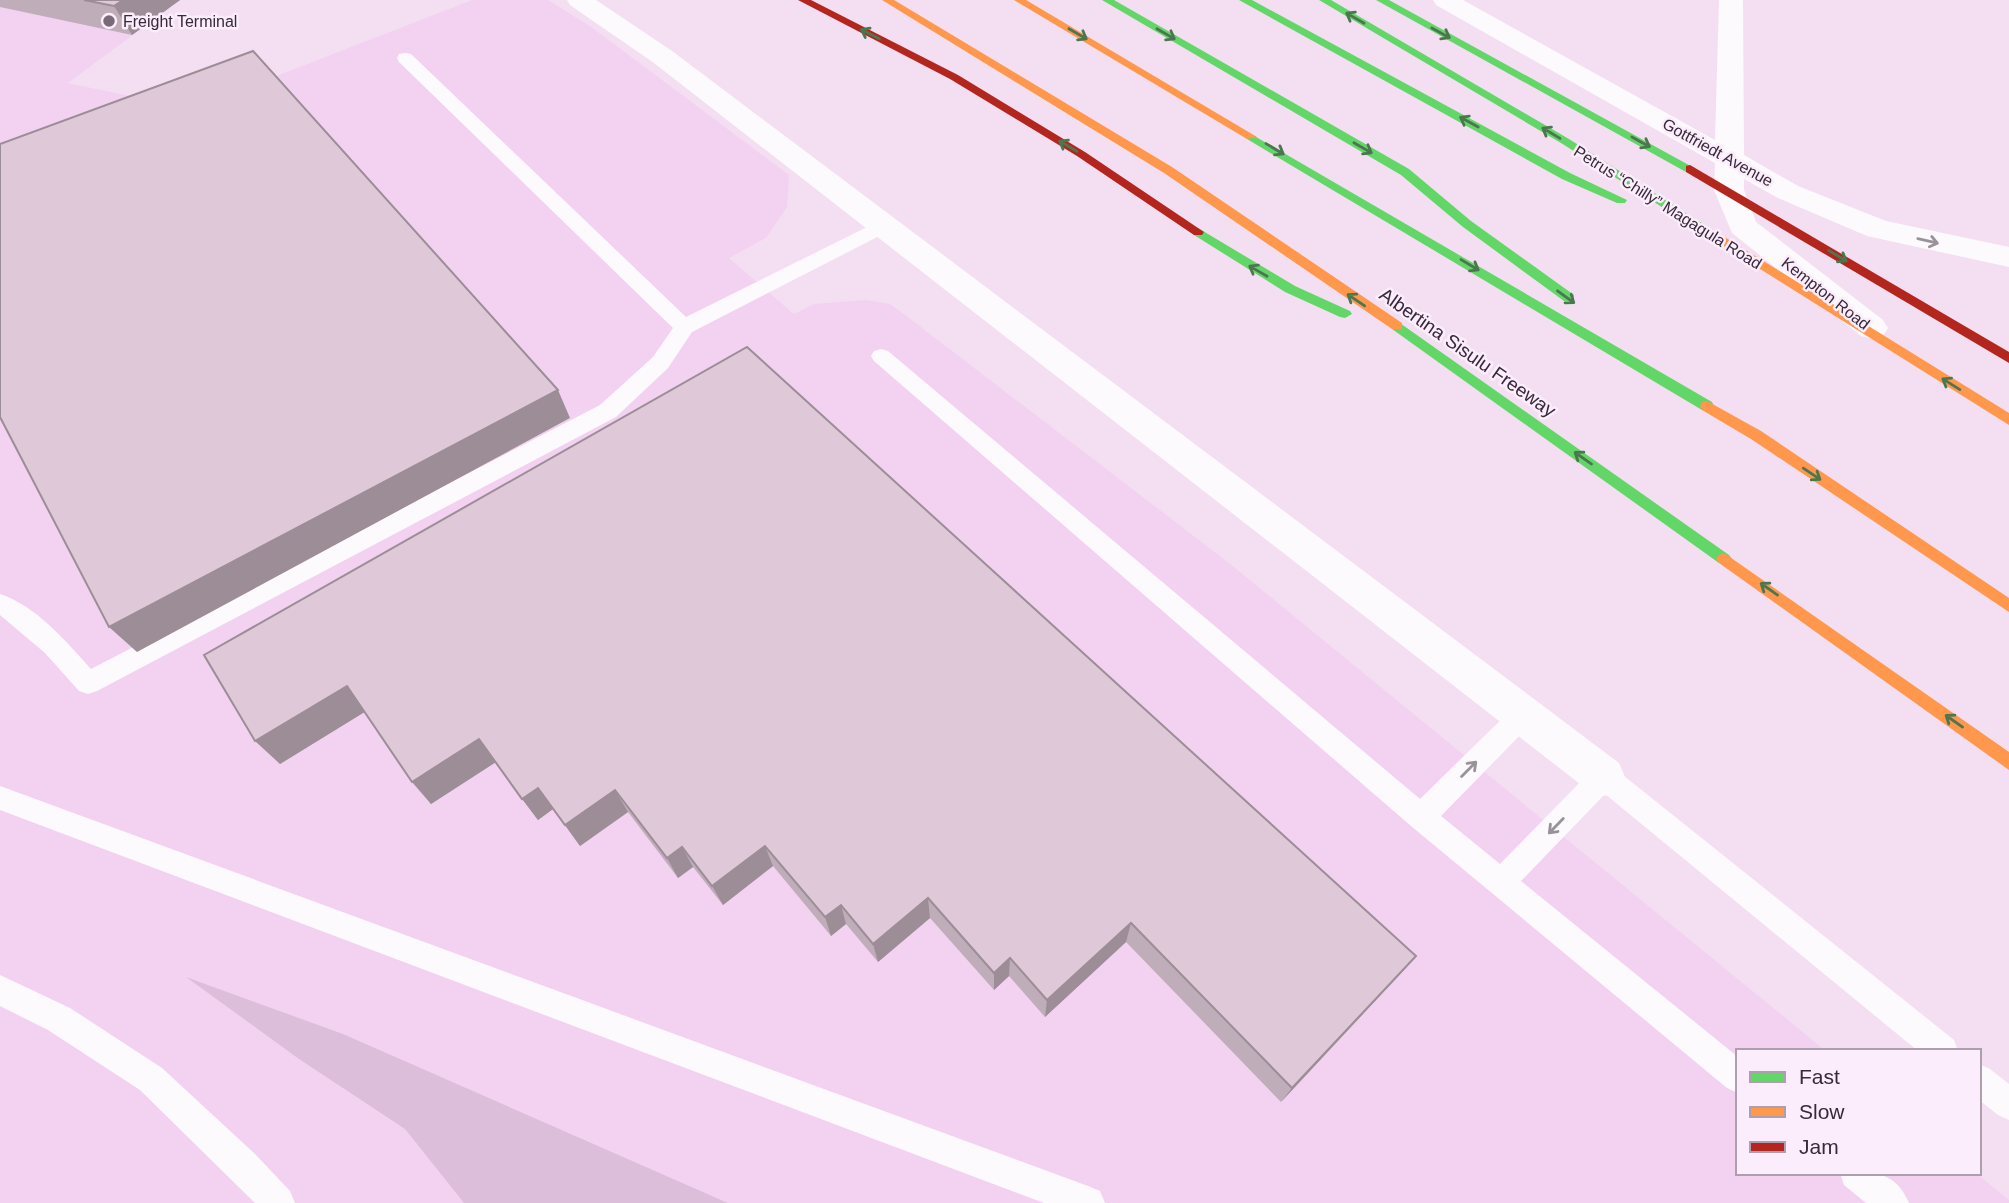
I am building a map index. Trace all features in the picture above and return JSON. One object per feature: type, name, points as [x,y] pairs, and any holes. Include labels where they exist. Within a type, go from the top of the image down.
[{"type":"main road","points":[[803,0],[954,77],[1081,154],[1247,264],[1290,289],[1350,316],[1411,335]]},
{"type":"main road","name":"Albertina Sisulu Freeway","points":[[887,0],[1168,170],[1411,335],[2009,762]]},
{"type":"main road","points":[[1019,0],[1756,435]]},
{"type":"main road","points":[[1107,0],[1405,172],[1467,224],[1578,305]]},
{"type":"main road","points":[[1244,0],[1566,176],[1729,246]]},
{"type":"main road","name":"Petrus “Chilly” Magagula Road","points":[[1324,0],[1565,141],[2009,420]]},
{"type":"main road","name":"Petrus “Chilly” Magagula Road","points":[[1381,0],[1729,190],[2009,358]]},
{"type":"main road","points":[[1611,330],[1756,435],[2009,606]]},
{"type":"street","points":[[579,0],[663,57],[1604,777]]},
{"type":"street","name":"Gottfriedt Avenue","points":[[1445,0],[1627,103],[1731,157],[1788,192],[1878,229],[2009,257]]},
{"type":"street","name":"Kempton Road","points":[[1731,0],[1729,190],[1743,226],[1764,245],[1850,308],[1891,346]]},
{"type":"lane","points":[[405,58],[684,327]]},
{"type":"lane","points":[[0,604],[8,607],[54,646],[88,683],[608,411],[654,370],[678,340],[684,327],[882,227]]},
{"type":"lane","points":[[881,356],[1421,817],[1736,1075]]},
{"type":"lane","points":[[1421,817],[1522,716]]},
{"type":"lane","points":[[1500,883],[1604,777],[1941,1049]]},
{"type":"lane","points":[[0,797],[1088,1203]]},
{"type":"lane","points":[[0,990],[59,1019],[151,1079],[278,1203]]},
{"type":"lane","points":[[1981,1082],[2009,1104]]},
{"type":"lane","points":[[1858,1175],[1892,1203]]},
{"type":"shaded area","points":[[0,0],[180,0],[68,83],[192,109],[472,0],[548,0],[590,26],[789,175],[787,207],[766,238],[729,258],[794,314],[814,304],[866,300],[890,304],[900,311],[1229,563],[1824,1049],[1736,1049],[1736,1175],[1978,1175],[2009,1200],[2009,1203],[0,1203]]},
{"type":"shaded area","points":[[186,977],[343,1034],[728,1203],[464,1203],[405,1129],[299,1059]]},
{"type":"building","points":[[84,0],[123,0],[114,6]]},
{"type":"building","points":[[253,51],[558,390],[109,627],[0,417],[0,144]]},
{"type":"building","points":[[747,347],[1416,956],[1292,1088],[1131,923],[1047,1000],[1010,958],[994,973],[928,898],[873,944],[841,905],[825,917],[765,846],[712,886],[682,847],[667,858],[615,790],[565,825],[538,788],[522,799],[479,739],[412,782],[347,686],[255,741],[204,655]]},
{"type":"traffic: fast","points":[[1107,0],[1405,172],[1467,224],[1569,298]]},
{"type":"traffic: fast","points":[[1244,0],[1566,176],[1621,200]]},
{"type":"traffic: fast","points":[[1324,0],[1565,141],[1710,232]]},
{"type":"traffic: fast","points":[[1381,0],[1690,169]]},
{"type":"traffic: fast","points":[[1251,137],[1707,406]]},
{"type":"traffic: fast","points":[[1198,232],[1290,289],[1345,314]]},
{"type":"traffic: fast","points":[[1397,326],[1724,559]]},
{"type":"traffic: slow","points":[[887,0],[1168,170],[1397,326]]},
{"type":"traffic: slow","points":[[1019,0],[1251,137]]},
{"type":"traffic: slow","points":[[1710,232],[2009,420]]},
{"type":"traffic: slow","points":[[1707,406],[1756,435],[2009,606]]},
{"type":"traffic: slow","points":[[1724,559],[2009,762]]},
{"type":"traffic: jam","points":[[803,0],[954,77],[1081,154],[1198,232]]},
{"type":"traffic: jam","points":[[1690,169],[2009,358]]},
{"type":"place","name":"Freight Terminal","points":[[109,21]]}]
